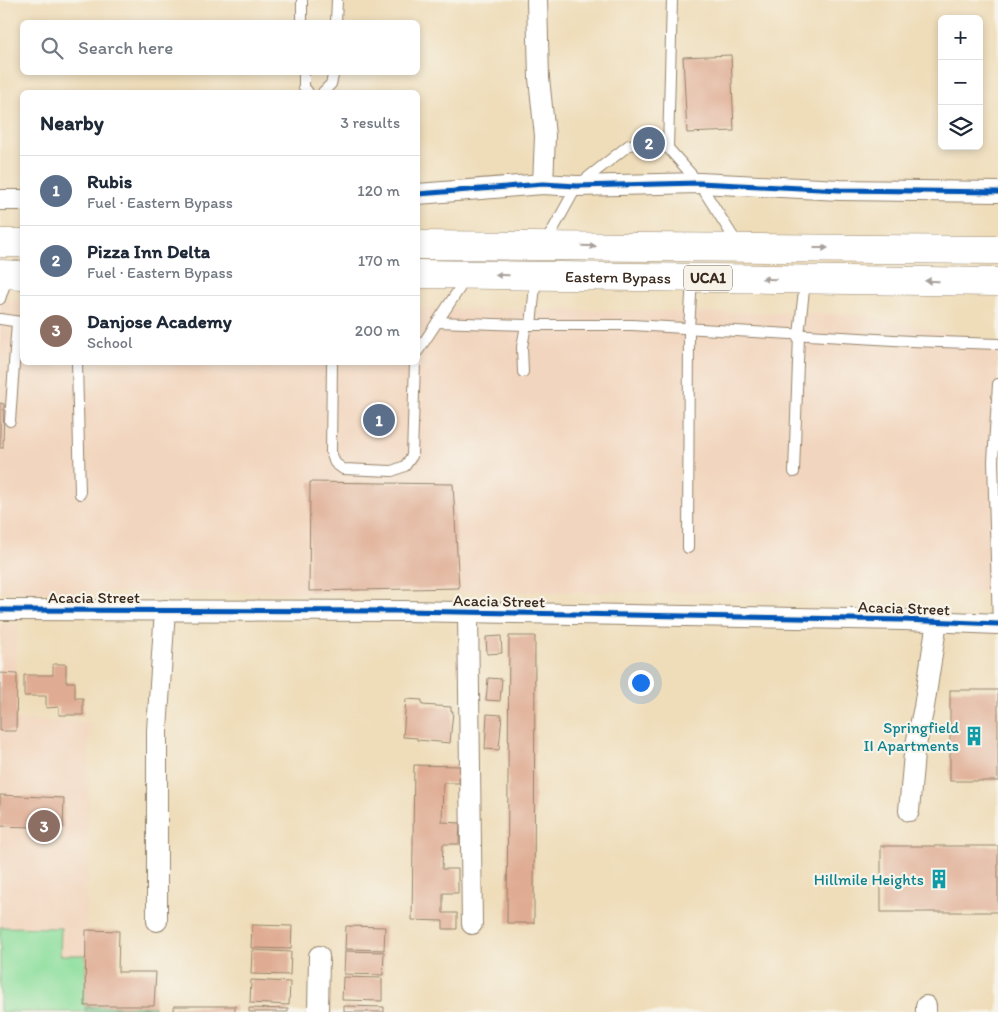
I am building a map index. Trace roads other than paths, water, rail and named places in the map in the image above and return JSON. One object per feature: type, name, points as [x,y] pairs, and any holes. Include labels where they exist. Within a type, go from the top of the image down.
[{"type":"main road","points":[[0,242],[20,243]]},
{"type":"main road","name":"Eastern Bypass","points":[[420,245],[998,250]]},
{"type":"main road","name":"Eastern Bypass","points":[[420,274],[998,282]]},
{"type":"main road","points":[[962,282],[998,292]]},
{"type":"street","points":[[537,0],[538,69],[545,136],[543,184]]},
{"type":"street","points":[[420,194],[543,184],[578,186],[699,183],[840,190],[998,192]]},
{"type":"street","points":[[0,200],[20,200]]},
{"type":"street","name":"Acacia Street","points":[[0,610],[468,613],[998,624]]},
{"type":"street","points":[[157,921],[157,730],[165,610]]},
{"type":"street","points":[[468,613],[472,924]]},
{"type":"street","points":[[909,811],[914,754],[924,706],[937,622]]},
{"type":"street","points":[[318,1012],[319,956]]},
{"type":"lane","points":[[302,0],[302,20]]},
{"type":"lane","points":[[336,20],[337,0]]},
{"type":"lane","points":[[668,148],[672,0]]},
{"type":"lane","points":[[304,75],[304,87],[306,90]]},
{"type":"lane","points":[[325,90],[331,84],[333,75]]},
{"type":"lane","points":[[544,245],[578,186],[629,145],[649,143],[668,148],[699,183],[740,249]]},
{"type":"lane","points":[[420,348],[468,275]]},
{"type":"lane","points":[[523,372],[522,347],[528,325],[536,275]]},
{"type":"lane","points":[[688,548],[689,328],[692,278]]},
{"type":"lane","points":[[794,472],[799,335],[805,280]]},
{"type":"lane","points":[[0,319],[20,322],[10,421]]},
{"type":"lane","points":[[437,322],[528,325],[632,325],[998,344]]},
{"type":"lane","points":[[77,365],[80,494]]},
{"type":"lane","points":[[332,365],[331,452],[335,463],[343,469],[392,471],[405,466],[412,456],[416,365]]},
{"type":"lane","points":[[998,384],[993,461],[998,624]]},
{"type":"place","name":"Pizza Inn Delta","points":[[649,143]]},
{"type":"place","name":"Rubis","points":[[379,420]]},
{"type":"place","name":"Springfield II Apartments","points":[[974,736]]},
{"type":"place","name":"Danjose Academy","points":[[44,826]]},
{"type":"place","name":"Hillmile Heights","points":[[939,879]]}]
